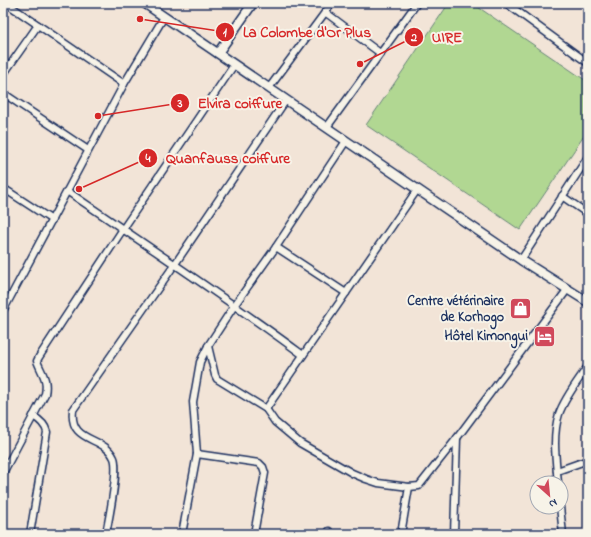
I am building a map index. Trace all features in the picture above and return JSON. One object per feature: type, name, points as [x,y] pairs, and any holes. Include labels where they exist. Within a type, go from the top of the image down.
[{"type":"main road","points":[[144,3],[520,260],[588,302]]},
{"type":"main road","points":[[218,53],[253,3]]},
{"type":"street","points":[[6,3],[124,84]]},
{"type":"street","points":[[269,88],[332,3]]},
{"type":"street","points":[[327,127],[417,3]]},
{"type":"street","points":[[506,3],[588,61]]},
{"type":"street","points":[[325,12],[380,53]]},
{"type":"street","points":[[3,311],[124,84],[164,17]]},
{"type":"street","points":[[3,75],[38,25]]},
{"type":"street","points":[[3,473],[46,394],[47,385],[37,361],[39,357],[123,229],[234,65]]},
{"type":"street","points":[[3,93],[88,150]]},
{"type":"street","points":[[106,534],[116,464],[109,450],[80,434],[75,427],[72,418],[73,410],[176,264],[286,100]]},
{"type":"street","points":[[182,534],[197,454],[193,402],[200,362],[208,346],[234,306],[276,247],[346,141]]},
{"type":"street","points":[[520,260],[588,158]]},
{"type":"street","points":[[3,188],[52,220]]},
{"type":"street","points":[[266,409],[417,190]]},
{"type":"street","points":[[67,192],[176,264],[303,356]]},
{"type":"street","points":[[562,196],[588,214]]},
{"type":"street","points":[[276,247],[346,293]]},
{"type":"street","points":[[208,346],[217,379],[266,409],[272,419],[288,434],[329,461],[366,479],[378,483],[409,487],[419,486],[457,438],[567,290]]},
{"type":"street","points":[[557,475],[555,433],[558,418],[563,404],[588,366]]},
{"type":"street","points":[[30,534],[47,432],[43,423],[33,416]]},
{"type":"street","points":[[454,534],[457,438]]},
{"type":"street","points":[[197,454],[250,461],[259,463],[263,467],[265,473],[254,534]]},
{"type":"street","points":[[557,471],[588,460]]},
{"type":"street","points":[[401,534],[409,487]]},
{"type":"street","points":[[561,515],[563,534]]},
{"type":"green space","points":[[449,3],[472,3],[588,82],[588,130],[520,230],[366,125]]},
{"type":"place","name":"La Colombe d'Or Plus","points":[[140,19]]},
{"type":"place","name":"UIRE","points":[[360,64]]},
{"type":"place","name":"Elvira coiffure","points":[[98,116]]},
{"type":"place","name":"Quanfauss coiffure","points":[[79,189]]},
{"type":"place","name":"Centre vétérinaire de Korhogo","points":[[520,309]]},
{"type":"place","name":"Hôtel Kimongui","points":[[544,336]]}]
